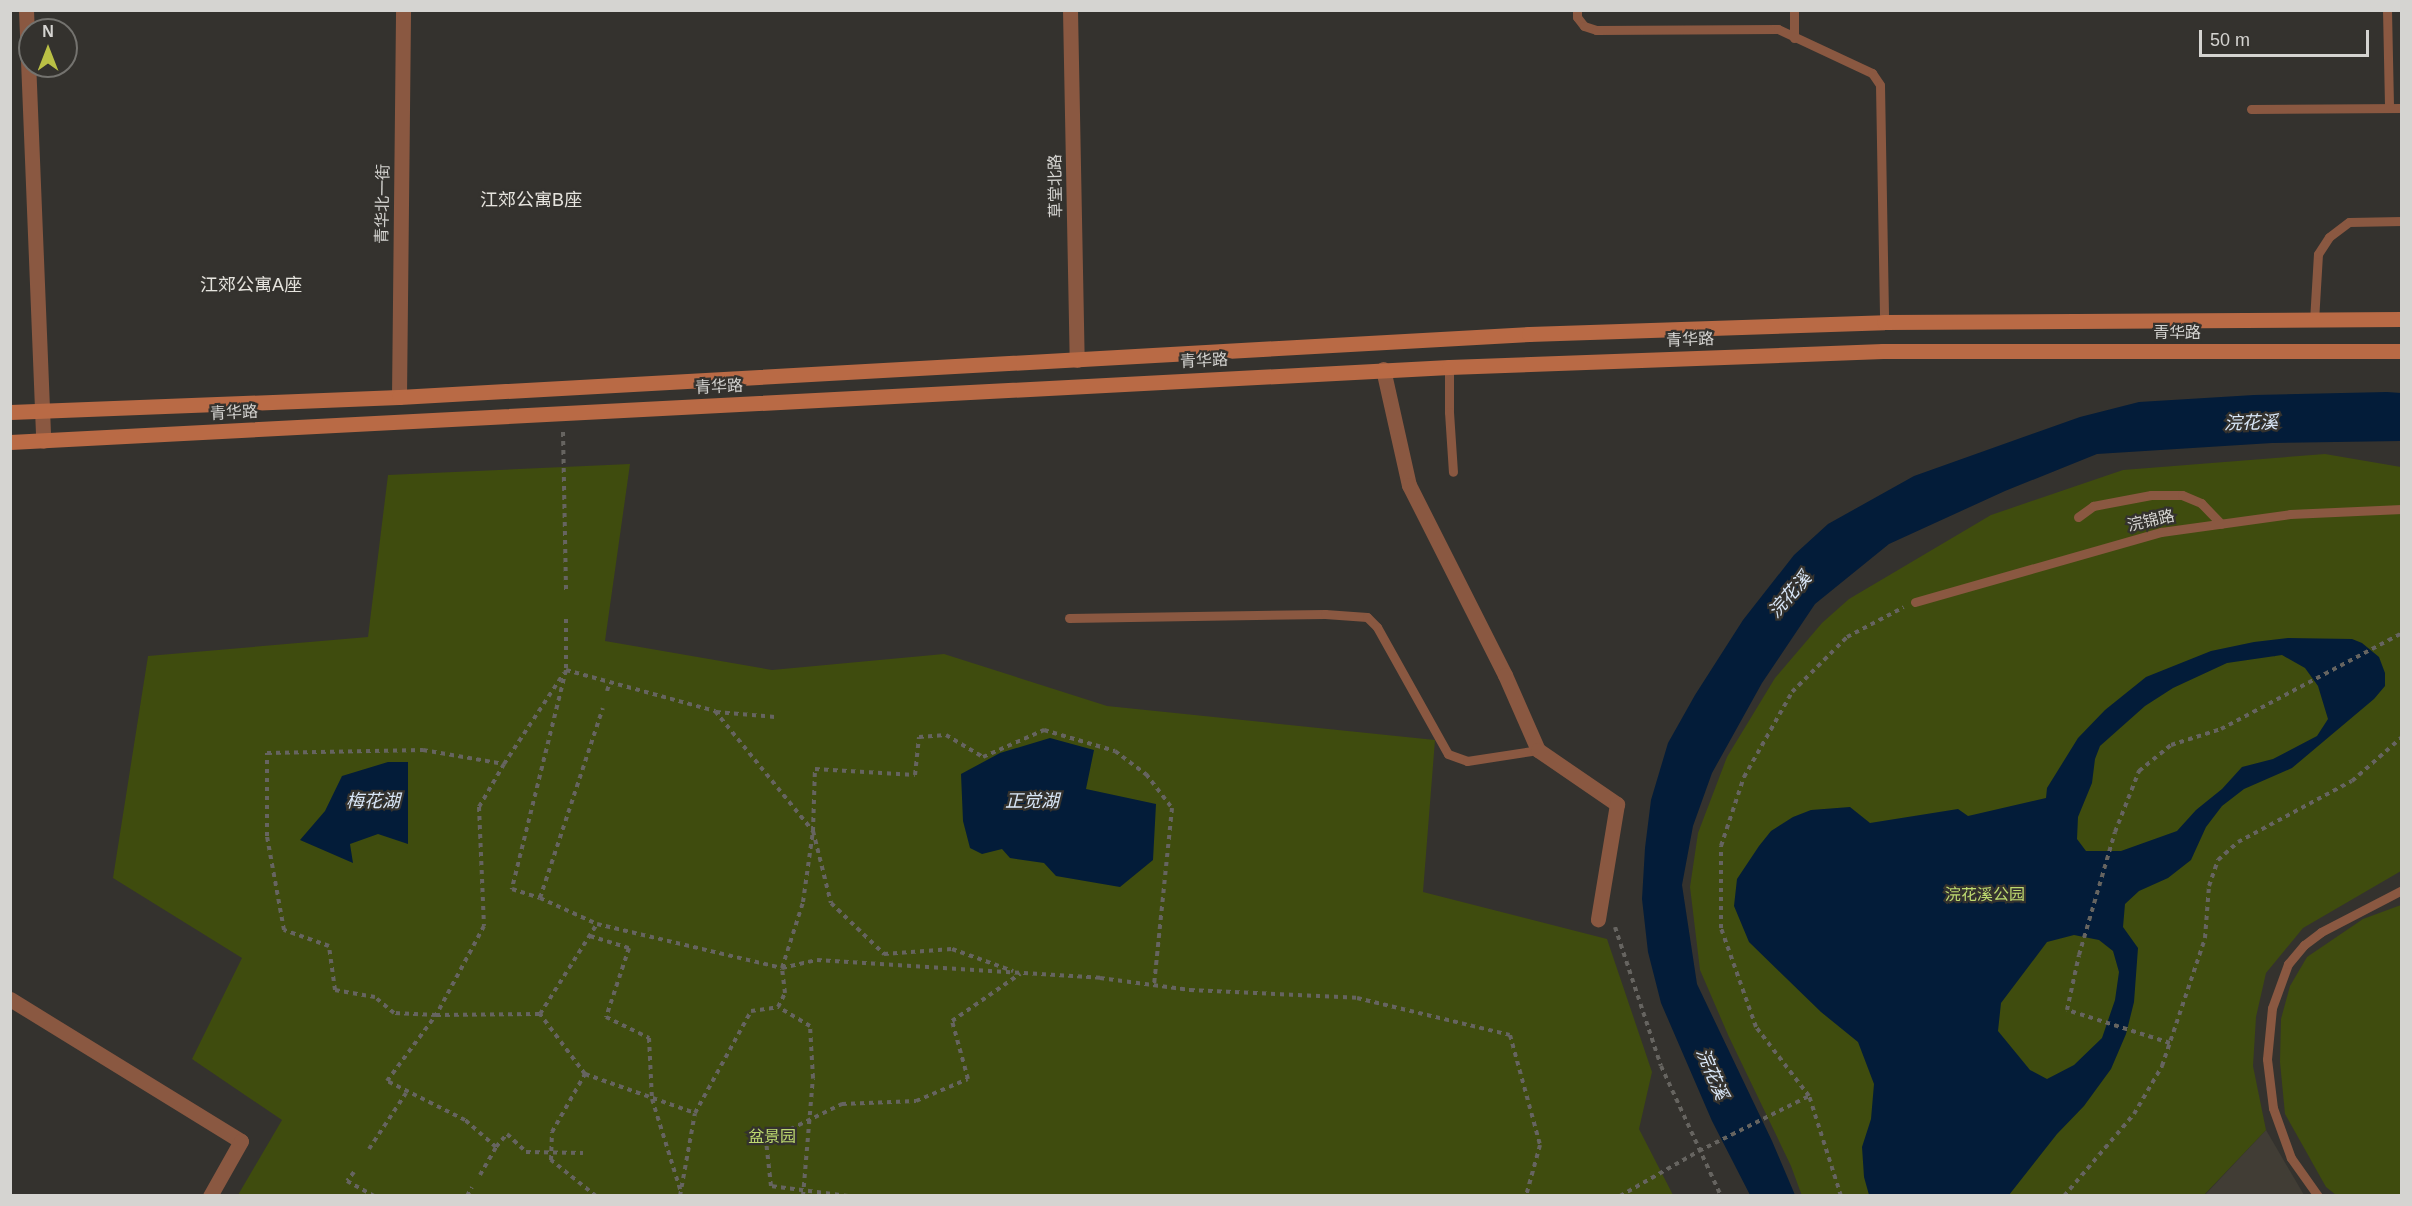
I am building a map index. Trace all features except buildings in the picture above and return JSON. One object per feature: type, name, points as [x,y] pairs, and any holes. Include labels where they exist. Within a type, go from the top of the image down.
[{"type":"main road","name":"青华路","points":[[10,412],[399,397],[1529,334],[1884,322],[2402,319]]},
{"type":"main road","name":"青华路","points":[[10,442],[1383,369],[1883,351],[2402,351]]},
{"type":"street","points":[[26,10],[40,411],[43,441]]},
{"type":"street","name":"青华北一街","points":[[399,397],[403,10]]},
{"type":"street","name":"草堂北路","points":[[1070,10],[1077,360]]},
{"type":"street","points":[[1383,369],[1409,485],[1505,675],[1538,750],[1617,804],[1605,918]]},
{"type":"street","points":[[10,999],[241,1141],[210,1196]]},
{"type":"lane","points":[[1576,10],[1577,17],[1584,26],[1596,30],[1778,29],[1872,73],[1880,85],[1884,322]]},
{"type":"lane","points":[[1794,10],[1794,38]]},
{"type":"lane","points":[[2387,10],[2389,107]]},
{"type":"lane","points":[[2251,109],[2402,108]]},
{"type":"lane","points":[[2314,321],[2318,254],[2329,237],[2349,222],[2402,221]]},
{"type":"lane","points":[[1449,367],[1449,412],[1454,472]]},
{"type":"lane","points":[[2078,517],[2093,506],[2151,495],[2182,495],[2201,503],[2221,524]]},
{"type":"lane","name":"浣锦路","points":[[1915,602],[2162,532],[2290,514],[2402,509]]},
{"type":"lane","points":[[1069,618],[1324,614],[1367,617],[1377,627],[1448,754],[1467,761],[1538,750]]},
{"type":"lane","points":[[2318,1196],[2291,1158],[2272,1108],[2267,1059],[2272,1008],[2288,964],[2304,945],[2322,932],[2402,890]]},
{"type":"path","points":[[562,413],[566,592]]},
{"type":"path","points":[[1841,1196],[1809,1096],[1756,1027],[1721,928],[1721,846],[1744,777],[1792,692],[1847,636],[1915,602]]},
{"type":"path","points":[[566,618],[566,670],[512,889],[540,898],[597,924],[782,968],[818,960],[1020,974],[1190,990],[1357,998],[1510,1035],[1540,1146],[1526,1196]]},
{"type":"path","points":[[2170,1043],[2067,1010],[2079,956],[2115,832],[2139,771],[2170,745],[2221,729],[2402,633]]},
{"type":"path","points":[[566,670],[715,711],[775,717]]},
{"type":"path","points":[[496,1147],[465,1120],[406,1093],[387,1081],[436,1015],[484,926],[479,807],[504,764],[566,670]]},
{"type":"path","points":[[607,691],[610,682]]},
{"type":"path","points":[[540,898],[603,708]]},
{"type":"path","points":[[715,711],[813,831],[831,903],[884,954],[952,950],[1020,974]]},
{"type":"path","points":[[778,1007],[785,993],[782,968],[803,902],[813,831],[815,769],[915,775],[919,737],[946,735],[983,757],[1044,730],[1115,751],[1146,774],[1172,808],[1154,985]]},
{"type":"path","points":[[2064,1196],[2134,1114],[2162,1066],[2205,938],[2209,886],[2218,860],[2238,842],[2352,781],[2402,737]]},
{"type":"path","points":[[504,764],[423,750],[267,753],[267,836],[284,930],[329,946],[335,990],[375,997],[394,1013],[540,1014]]},
{"type":"path","points":[[1605,918],[1661,1066],[1721,1196]]},
{"type":"path","points":[[540,1014],[597,924]]},
{"type":"path","points":[[590,936],[629,948],[606,1017],[649,1038],[652,1099],[680,1194]]},
{"type":"path","points":[[848,1196],[803,1193],[771,1186],[766,1141],[842,1104],[916,1101],[968,1079],[952,1021],[1020,974]]},
{"type":"path","points":[[680,1194],[695,1113],[751,1011],[778,1007],[810,1026],[813,1078],[803,1193]]},
{"type":"path","points":[[540,1014],[585,1074],[695,1113]]},
{"type":"path","points":[[585,1074],[552,1132],[551,1160],[596,1196]]},
{"type":"path","points":[[369,1149],[406,1093]]},
{"type":"path","points":[[1620,1196],[1712,1144],[1809,1096]]},
{"type":"path","points":[[480,1175],[496,1147],[507,1134],[526,1152],[583,1153]]},
{"type":"path","points":[[354,1172],[347,1181],[374,1196]]},
{"type":"path","points":[[467,1196],[472,1187]]},
{"type":"shaded area","points":[[2266,1130],[2304,1195],[2204,1196]]},
{"type":"green space","name":"浣花溪公园","points":[[2325,454],[2401,467],[2401,871],[2303,928],[2266,973],[2256,1017],[2253,1066],[2266,1130],[2204,1195],[1802,1196],[1791,1166],[1729,1037],[1700,970],[1690,887],[1698,833],[1727,757],[1775,678],[1822,623],[1849,599],[1991,515],[2123,470]]},
{"type":"green space","name":"盆景园","points":[[630,464],[605,641],[772,670],[944,654],[1107,706],[1435,740],[1423,892],[1607,939],[1652,1072],[1639,1129],[1673,1195],[238,1195],[282,1120],[192,1059],[242,958],[113,878],[148,656],[368,637],[388,475]]},
{"type":"green space","points":[[2401,905],[2401,1195],[2336,1195],[2326,1187],[2285,1114],[2280,1062],[2281,1019],[2290,986],[2307,957],[2363,919]]},
{"type":"water","name":"浣花溪","points":[[2401,393],[2401,441],[2272,443],[2097,454],[2005,491],[1889,544],[1815,604],[1762,683],[1712,773],[1693,826],[1682,885],[1697,984],[1772,1141],[1795,1195],[1750,1195],[1712,1121],[1661,1003],[1648,952],[1642,899],[1645,848],[1651,800],[1668,743],[1695,695],[1743,620],[1794,555],[1828,524],[1914,476],[2080,417],[2139,402],[2254,395]]},
{"type":"water","points":[[2288,638],[2352,639],[2362,643],[2379,657],[2385,673],[2385,686],[2374,699],[2292,768],[2244,789],[2222,806],[2206,827],[2191,860],[2168,878],[2139,891],[2125,904],[2123,927],[2138,948],[2134,1002],[2126,1034],[2111,1069],[2084,1106],[2057,1134],[2009,1195],[1869,1195],[1864,1177],[1862,1147],[1871,1119],[1874,1084],[1858,1042],[1821,1012],[1749,942],[1734,906],[1737,879],[1759,846],[1771,831],[1793,817],[1811,810],[1850,807],[1870,823],[1958,809],[1968,816],[2046,798],[2047,788],[2078,738],[2105,710],[2146,677],[2211,651]],"holes":[[[2282,655],[2305,668],[2318,686],[2328,719],[2317,736],[2273,759],[2242,767],[2177,831],[2121,851],[2086,851],[2077,839],[2078,817],[2092,783],[2095,759],[2100,746],[2145,706],[2173,688],[2227,663]],[[2074,935],[2099,940],[2113,951],[2119,972],[2115,1000],[2102,1038],[2074,1065],[2047,1079],[2030,1070],[1998,1031],[2001,1003],[2047,942]]]},
{"type":"water","name":"正觉湖","points":[[1050,738],[1094,750],[1086,789],[1156,804],[1153,860],[1120,887],[1056,876],[1044,863],[1010,858],[1002,849],[982,854],[970,848],[963,821],[961,774],[1000,753]]},
{"type":"water","name":"梅花湖","points":[[388,762],[408,762],[408,844],[378,834],[350,844],[353,863],[300,840],[325,811],[342,776]]},
{"type":"district","name":"江郊公寓B座","points":[[531,200]]},
{"type":"district","name":"江郊公寓A座","points":[[251,285]]}]
